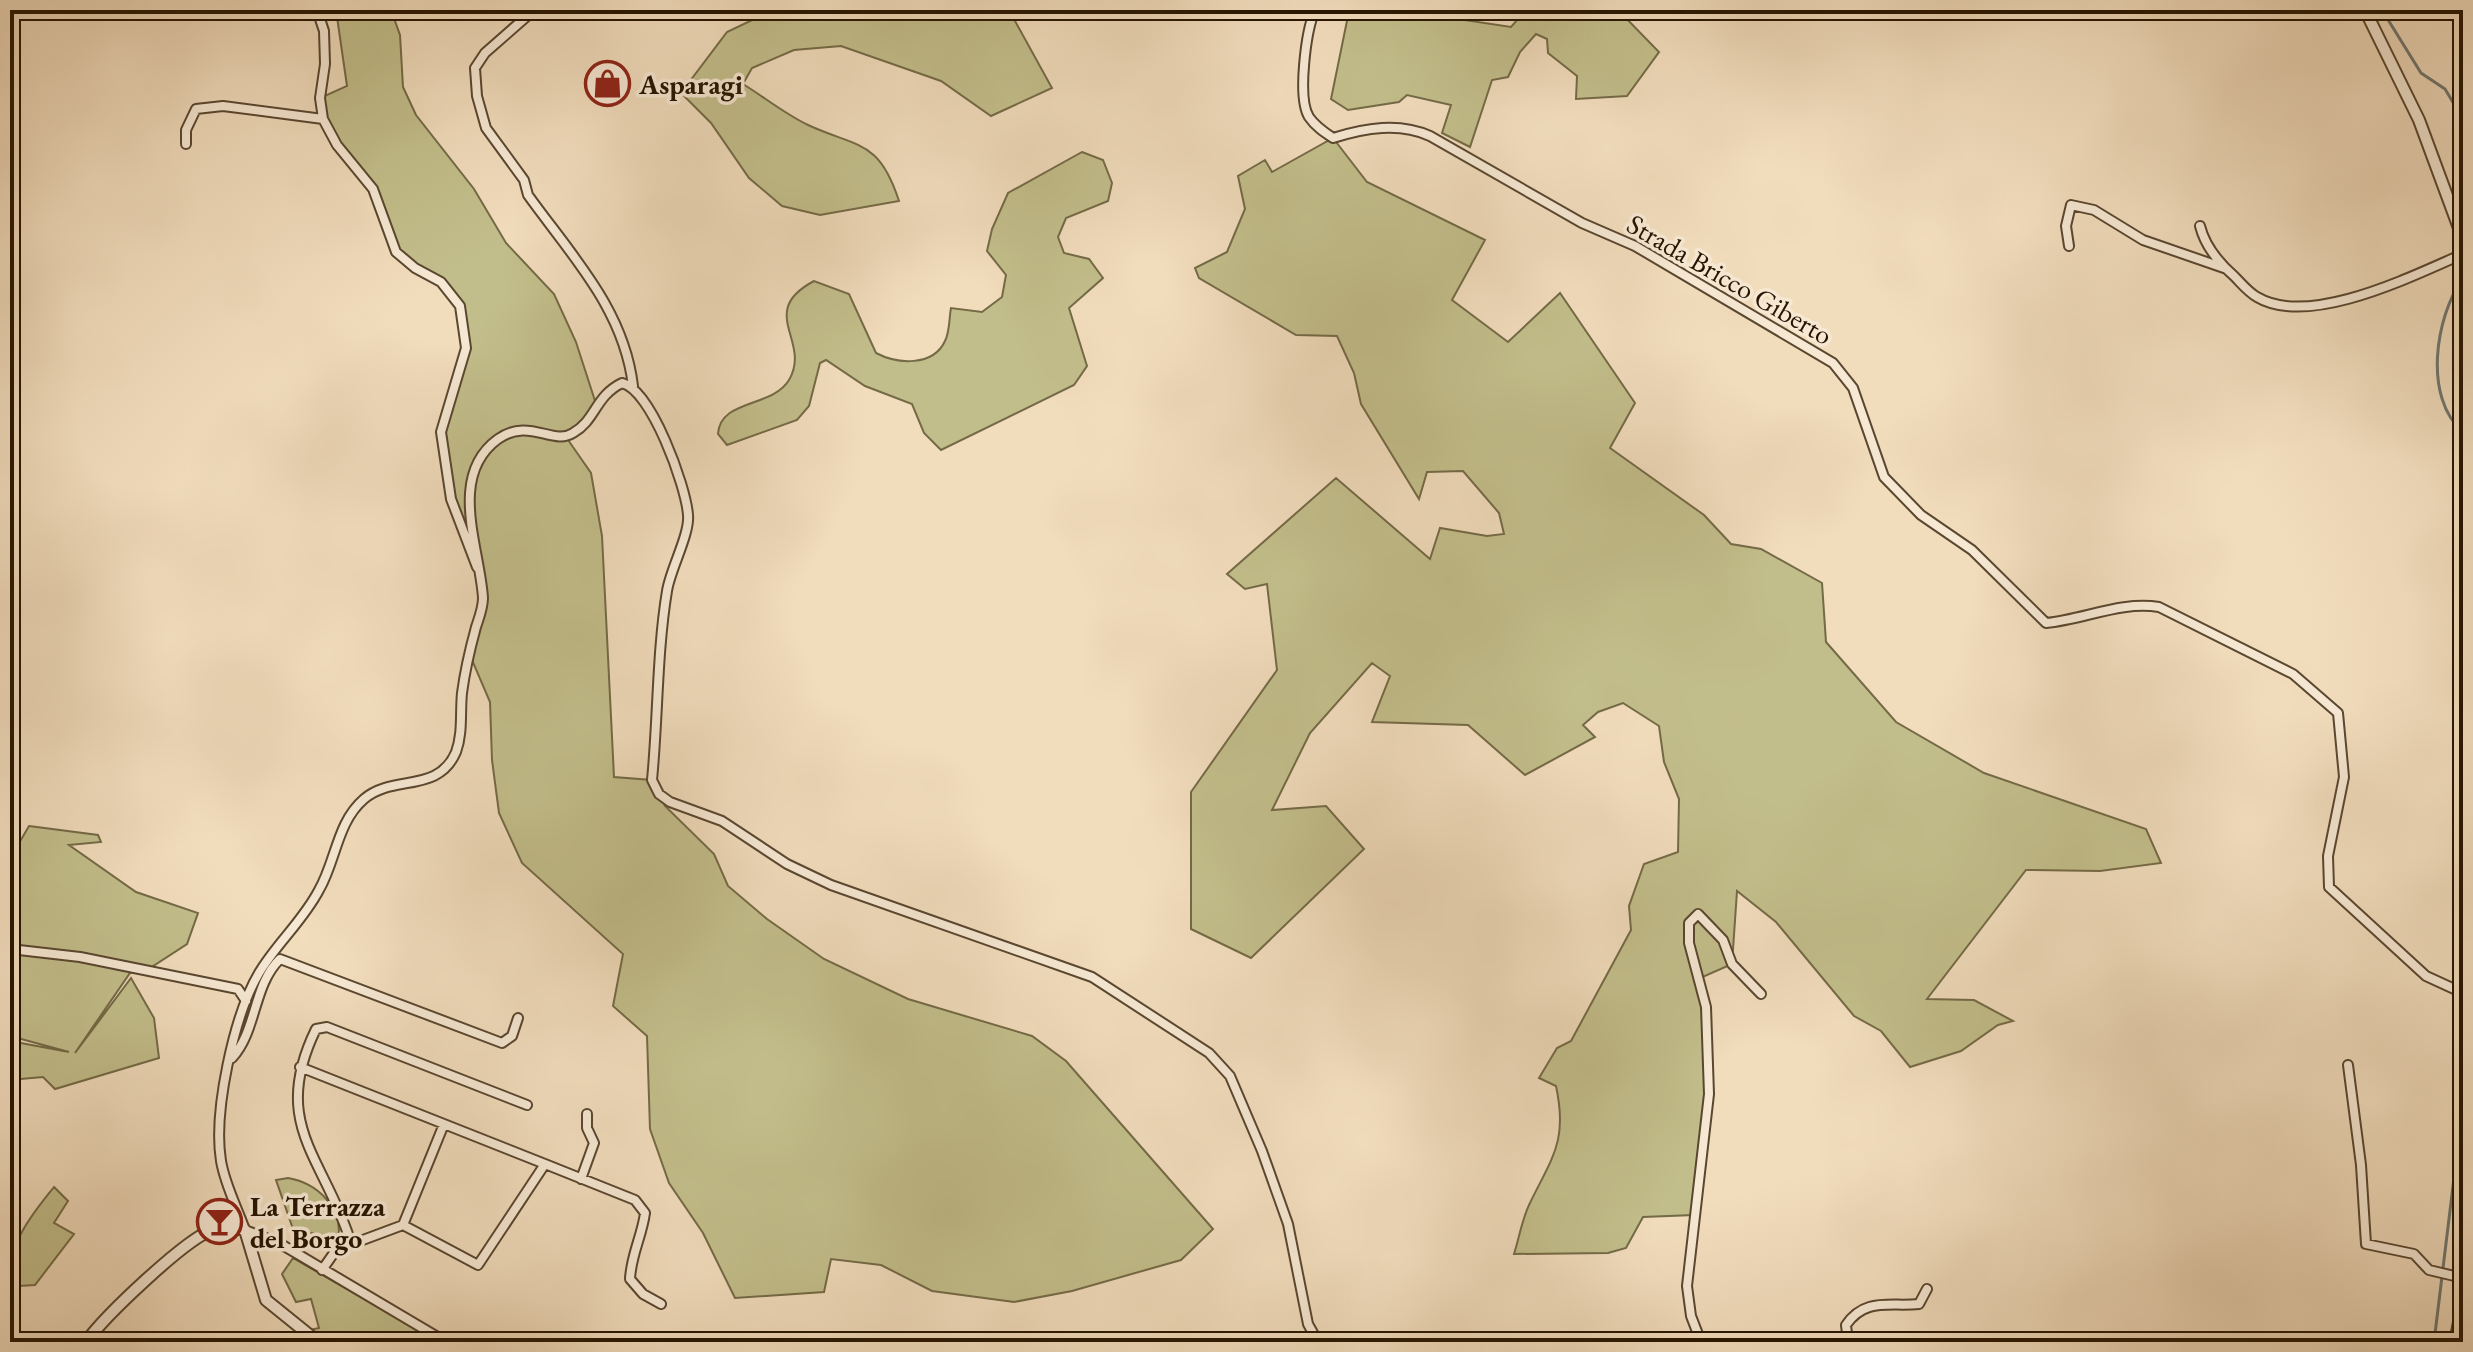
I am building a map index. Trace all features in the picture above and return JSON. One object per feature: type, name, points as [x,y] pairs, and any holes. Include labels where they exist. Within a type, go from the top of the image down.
[{"type":"street","points":[[317,10],[324,31],[325,64],[320,98],[323,119],[337,145],[373,189],[396,252],[415,268],[441,282],[460,306],[466,348],[441,432],[451,499],[477,568]]},
{"type":"street","points":[[534,10],[485,53],[475,68],[477,96],[486,128],[527,187],[536,207],[598,288],[626,348],[633,386],[642,396],[674,463],[689,519],[667,591],[652,780],[659,794],[670,802],[722,821],[787,864],[831,885],[1092,977],[1209,1053],[1230,1076],[1262,1151],[1288,1224],[1308,1324],[1318,1342]]},
{"type":"street","name":"Strada Bricco Giberto","points":[[1315,10],[1302,87],[1307,115],[1319,129],[1333,138],[1361,129],[1411,128],[1430,136],[1582,223],[1635,246],[1833,363],[1853,388],[1884,477],[1921,515],[1972,550],[2046,623],[2071,621],[2136,603],[2159,607],[2293,674],[2338,713],[2344,777],[2328,856],[2329,887],[2426,976],[2463,993]]},
{"type":"street","points":[[2365,10],[2415,109],[2463,239]]},
{"type":"street","points":[[186,144],[186,130],[196,109],[223,106],[323,119]]},
{"type":"street","points":[[2069,246],[2066,226],[2071,205],[2094,210],[2143,240],[2225,269]]},
{"type":"street","points":[[2200,226],[2204,241],[2225,269],[2257,297],[2283,306],[2312,307],[2365,292],[2463,254]]},
{"type":"street","points":[[318,1342],[266,1300],[221,1159],[222,1109],[246,1001],[266,962],[319,892],[339,837],[357,806],[383,787],[433,778],[447,767],[455,753],[461,735],[469,653],[483,602],[470,495],[472,474],[487,448],[506,433],[520,430],[537,430],[560,437],[571,435],[583,425],[608,389],[622,383],[633,386]]},
{"type":"street","points":[[1701,1342],[1691,1316],[1687,1286],[1709,1094],[1706,1007],[1689,943],[1689,923],[1698,914],[1723,940],[1732,964],[1761,994]]},
{"type":"street","points":[[10,949],[80,957],[238,989],[246,1001]]},
{"type":"street","points":[[231,1059],[242,1043],[264,984],[280,959],[502,1043],[512,1036],[518,1018]]},
{"type":"street","points":[[351,1243],[341,1212],[309,1155],[299,1122],[300,1067],[316,1029],[327,1027],[527,1105]]},
{"type":"street","points":[[2348,1065],[2361,1165],[2366,1244],[2414,1254],[2429,1270],[2463,1278]]},
{"type":"street","points":[[300,1067],[635,1200],[645,1213],[643,1229],[631,1258],[630,1279],[643,1294],[661,1304]]},
{"type":"street","points":[[581,1179],[594,1143],[587,1128],[587,1114]]},
{"type":"street","points":[[403,1225],[444,1124]]},
{"type":"street","points":[[322,1270],[336,1250],[403,1225],[478,1265],[545,1164]]},
{"type":"street","points":[[86,1342],[113,1312],[202,1235],[215,1228],[245,1230],[279,1243],[446,1342]]},
{"type":"street","points":[[1848,1342],[1846,1325],[1853,1315],[1879,1304],[1919,1304],[1927,1289]]},
{"type":"street","points":[[2455,1342],[2463,1302]]},
{"type":"shaded area","points":[[336,10],[391,10],[400,35],[403,87],[416,115],[474,189],[506,243],[554,294],[576,342],[596,404],[590,416],[566,437],[591,473],[602,536],[614,777],[652,780],[665,806],[714,854],[728,886],[767,919],[824,959],[908,999],[1032,1036],[1066,1061],[1213,1229],[1181,1260],[1072,1291],[1014,1302],[932,1291],[881,1265],[831,1259],[824,1292],[735,1298],[703,1233],[669,1183],[650,1129],[647,1036],[613,1006],[623,954],[522,863],[499,813],[492,760],[490,702],[469,653],[483,602],[480,578],[452,501],[441,432],[466,348],[460,306],[441,282],[396,252],[373,189],[323,119],[320,98],[347,86]]},
{"type":"shaded area","points":[[773,10],[1009,10],[1052,88],[991,116],[941,81],[841,46],[794,50],[752,68],[743,84],[799,121],[865,148],[883,166],[899,201],[820,215],[782,206],[749,178],[711,123],[681,93],[727,32]]},
{"type":"shaded area","points":[[1526,10],[1612,10],[1623,15],[1659,52],[1627,96],[1576,99],[1577,76],[1548,53],[1547,39],[1536,34],[1520,52],[1508,77],[1492,80],[1470,147],[1442,133],[1451,105],[1407,95],[1399,102],[1348,110],[1331,99],[1349,11],[1418,13],[1511,27]]},
{"type":"shaded area","points":[[1333,138],[1367,182],[1485,240],[1452,300],[1508,342],[1560,293],[1635,403],[1610,448],[1704,515],[1731,544],[1761,549],[1822,583],[1826,642],[1896,722],[1984,773],[2146,829],[2161,863],[2100,871],[2026,870],[1927,999],[1974,1000],[2013,1021],[1998,1025],[1961,1051],[1910,1067],[1881,1031],[1854,1016],[1776,922],[1737,891],[1732,964],[1700,978],[1709,1059],[1694,1215],[1643,1217],[1626,1248],[1608,1253],[1514,1254],[1527,1211],[1551,1161],[1559,1136],[1556,1086],[1539,1078],[1557,1048],[1571,1041],[1631,930],[1629,906],[1644,864],[1678,852],[1679,799],[1664,762],[1659,726],[1623,703],[1598,712],[1583,725],[1595,737],[1525,775],[1468,725],[1372,722],[1390,676],[1372,663],[1310,733],[1272,810],[1326,806],[1364,849],[1251,958],[1191,929],[1191,792],[1277,670],[1267,584],[1245,589],[1227,574],[1336,478],[1430,559],[1440,528],[1487,536],[1504,534],[1499,513],[1463,471],[1427,472],[1419,499],[1361,404],[1354,373],[1337,336],[1296,335],[1199,278],[1195,268],[1227,252],[1245,209],[1238,176],[1265,160],[1272,172]]},
{"type":"shaded area","points":[[1082,152],[1103,160],[1112,183],[1108,201],[1066,218],[1058,237],[1064,253],[1089,259],[1103,278],[1069,308],[1087,366],[1074,385],[941,450],[924,433],[912,404],[865,386],[826,360],[820,363],[809,406],[797,420],[727,445],[718,434],[721,423],[728,415],[771,395],[789,380],[794,366],[794,352],[788,328],[789,304],[797,293],[814,281],[849,294],[876,353],[904,361],[932,355],[947,337],[951,308],[982,312],[1002,297],[1006,275],[987,251],[992,229],[1008,193]]},
{"type":"shaded area","points":[[29,826],[98,835],[101,842],[69,845],[136,892],[198,913],[187,944],[147,970],[130,973],[75,1053],[131,978],[154,1018],[159,1058],[55,1089],[43,1077],[10,1080],[10,1041],[69,1052],[10,1036],[10,849],[15,850]]},
{"type":"shaded area","points":[[288,1178],[309,1185],[326,1199],[337,1217],[338,1239],[293,1229],[276,1180]]},
{"type":"shaded area","points":[[54,1187],[68,1201],[54,1223],[74,1234],[35,1285],[19,1286],[14,1273],[16,1246],[28,1221]]},
{"type":"shaded area","points":[[293,1258],[439,1342],[417,1342],[415,1339],[408,1342],[318,1342],[305,1331],[319,1328],[311,1299],[296,1302],[282,1274]]},
{"type":"waterway","points":[[2382,10],[2421,73],[2445,89],[2463,119]]},
{"type":"waterway","points":[[2463,278],[2446,314],[2438,357],[2442,399],[2450,417],[2463,432]]},
{"type":"waterway","points":[[2434,1342],[2463,1104]]},
{"type":"place","name":"Asparagi","points":[[608,84]]},
{"type":"place","name":"La Terrazza del Borgo","points":[[219,1222]]}]
